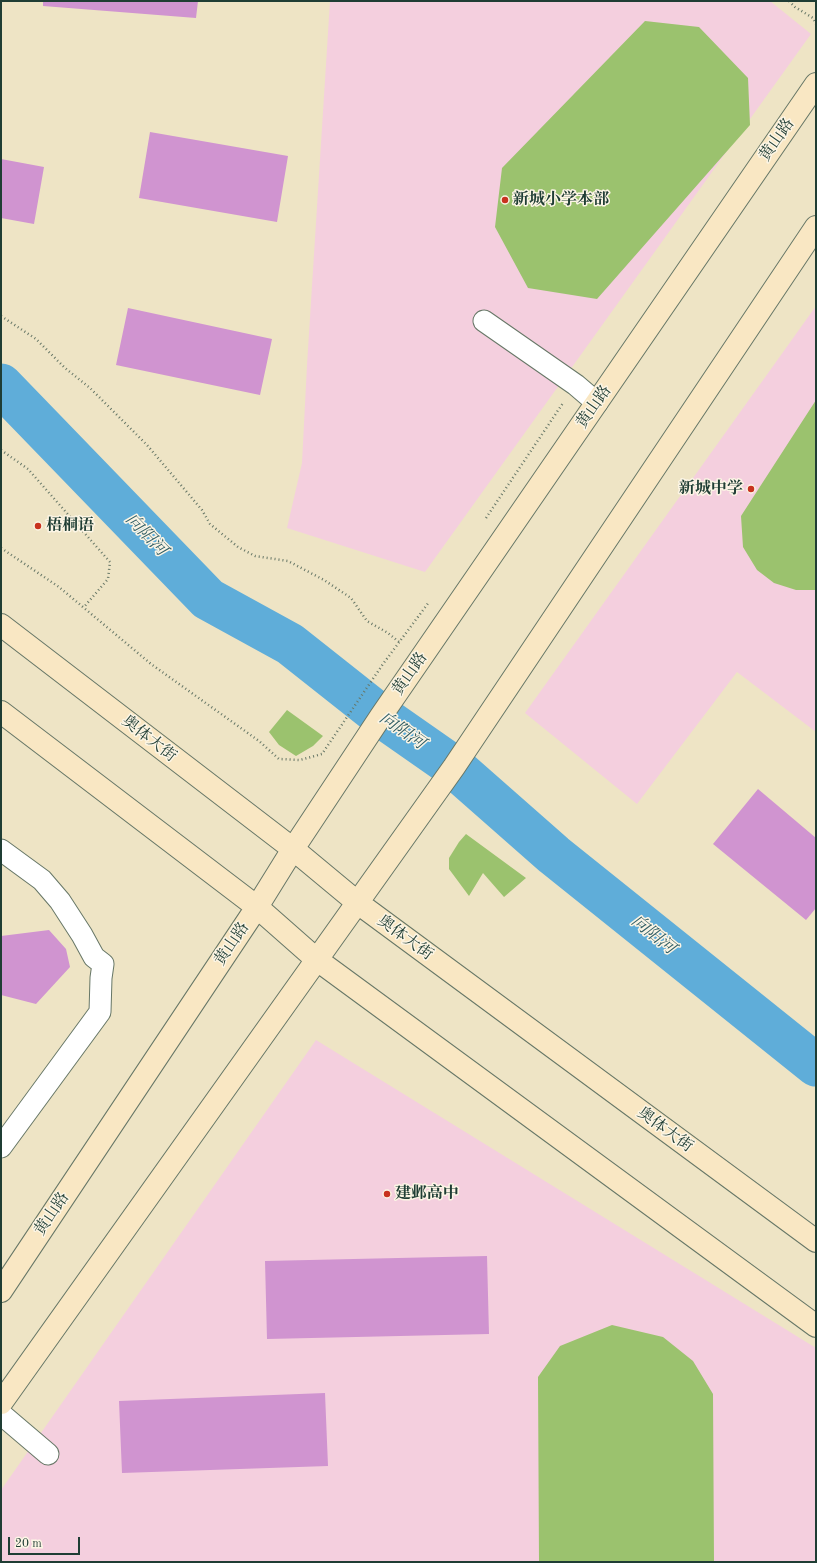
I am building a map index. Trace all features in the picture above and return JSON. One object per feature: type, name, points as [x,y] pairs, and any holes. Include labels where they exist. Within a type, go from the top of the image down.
[{"type":"main road","name":"黄山路","points":[[1,1291],[381,716],[816,84]]},
{"type":"main road","points":[[1,1403],[316,959],[358,903],[454,768],[816,227]]},
{"type":"main road","name":"奥体大街","points":[[1,625],[293,849],[358,903],[816,1241]]},
{"type":"main road","points":[[1,712],[256,907],[316,959],[816,1326]]},
{"type":"street","points":[[484,321],[576,385],[597,403]]},
{"type":"street","points":[[1,850],[42,880],[60,901],[94,957],[104,964],[101,978],[100,1012],[1,1147]]},
{"type":"street","points":[[1,1414],[48,1454]]},
{"type":"path","points":[[789,1],[795,7],[813,18],[816,24]]},
{"type":"path","points":[[1,316],[36,339],[65,368],[90,388],[147,445],[202,510],[210,524],[238,547],[255,556],[288,561],[324,580],[351,598],[367,621],[388,633],[399,642]]},
{"type":"path","points":[[1,450],[28,468],[110,562],[108,580],[84,607]]},
{"type":"path","points":[[1,548],[59,587],[151,664],[259,741],[279,759],[300,760],[322,754],[383,664]]},
{"type":"shaded area","name":"新城小学本部","points":[[330,1],[770,1],[811,34],[425,572],[287,528],[302,463]]},
{"type":"shaded area","name":"新城中学","points":[[816,306],[816,732],[737,672],[637,804],[525,713]]},
{"type":"shaded area","name":"建邺高中","points":[[316,1040],[816,1348],[816,1562],[1,1562],[1,1490]]},
{"type":"green space","points":[[645,21],[699,27],[748,78],[750,125],[597,299],[528,288],[495,227],[502,168]]},
{"type":"green space","points":[[816,400],[816,590],[796,590],[774,583],[757,570],[743,547],[741,516]]},
{"type":"green space","points":[[287,710],[323,736],[313,746],[296,756],[279,745],[269,732]]},
{"type":"green space","points":[[466,834],[526,878],[504,897],[483,873],[469,896],[449,869],[449,858]]},
{"type":"green space","points":[[612,1325],[663,1337],[693,1361],[713,1394],[714,1562],[539,1562],[538,1377],[560,1346]]},
{"type":"building","points":[[43,1],[198,1],[196,18],[43,6]]},
{"type":"building","points":[[150,132],[288,156],[277,222],[139,198]]},
{"type":"building","points":[[1,159],[44,167],[34,224],[1,218]]},
{"type":"building","points":[[128,308],[272,339],[260,395],[116,365]]},
{"type":"building","points":[[758,789],[816,838],[816,908],[806,920],[713,844]]},
{"type":"building","points":[[49,930],[66,949],[70,967],[36,1004],[1,995],[1,936]]},
{"type":"building","points":[[487,1256],[489,1334],[267,1339],[265,1261]]},
{"type":"building","points":[[325,1393],[328,1466],[122,1473],[119,1401]]},
{"type":"waterway","name":"向阳河","points":[[1,385],[208,599],[290,644],[381,716],[454,767],[554,855],[816,1065]]},
{"type":"place","name":"新城小学本部","points":[[505,200]]},
{"type":"place","name":"新城中学","points":[[751,489]]},
{"type":"place","name":"梧桐语","points":[[38,526]]},
{"type":"place","name":"建邺高中","points":[[387,1194]]}]
